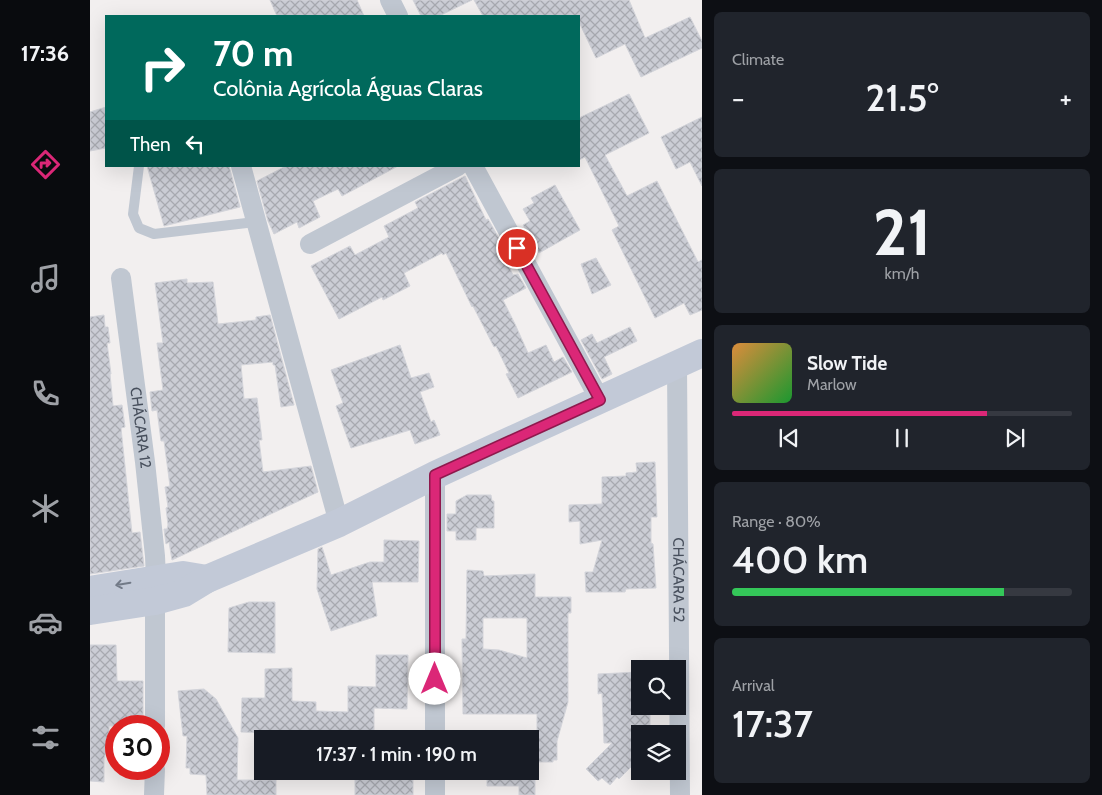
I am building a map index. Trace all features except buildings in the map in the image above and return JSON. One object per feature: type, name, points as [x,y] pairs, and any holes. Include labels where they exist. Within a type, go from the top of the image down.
[{"type":"main road","points":[[90,611],[156,590],[183,575],[207,579],[338,523],[435,475],[702,353]]},
{"type":"main road","points":[[90,590],[156,590]]},
{"type":"street","points":[[390,0],[398,15]]},
{"type":"street","points":[[241,167],[338,523]]},
{"type":"street","points":[[310,244],[456,167]]},
{"type":"street","points":[[474,167],[600,400]]},
{"type":"street","name":"CHÁCARA 12","points":[[121,278],[155,556],[155,715]]},
{"type":"street","name":"CHÁCARA 52","points":[[677,364],[680,795]]},
{"type":"street","points":[[435,475],[435,730]]},
{"type":"street","points":[[154,795],[155,780]]},
{"type":"street","points":[[435,780],[435,795]]},
{"type":"lane","points":[[139,167],[134,214],[140,228],[154,234],[255,222]]},
{"type":"route","points":[[435,679],[435,475],[600,400],[517,248]]}]
